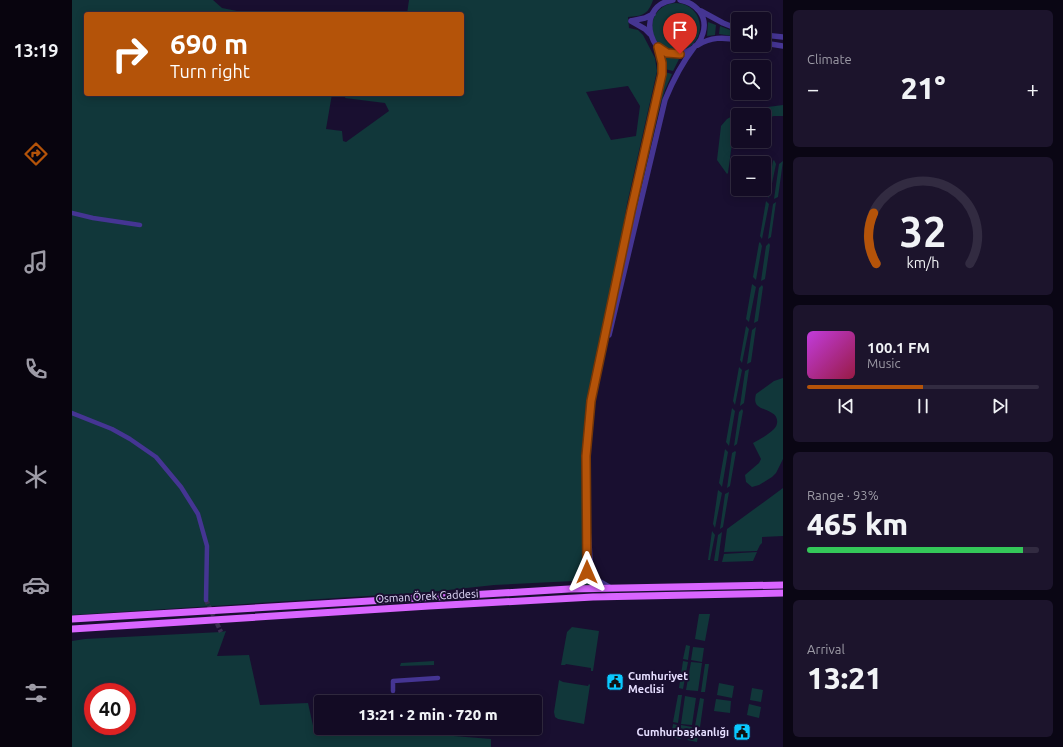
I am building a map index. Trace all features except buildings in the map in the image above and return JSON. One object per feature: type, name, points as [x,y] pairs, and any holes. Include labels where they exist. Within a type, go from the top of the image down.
[{"type":"main road","name":"Osman Örek Caddesi","points":[[72,619],[609,587],[783,585]]},
{"type":"main road","name":"Osman Örek Caddesi","points":[[72,629],[594,597],[783,594]]},
{"type":"street","points":[[673,0],[662,4],[653,14],[650,23],[650,34],[652,40],[664,52],[675,55],[688,52],[695,46],[711,39],[731,39]]},
{"type":"street","points":[[680,0],[688,2],[722,23],[731,26]]},
{"type":"street","points":[[589,419],[665,100],[684,60],[701,39],[704,27],[702,15],[697,8]]},
{"type":"street","points":[[650,34],[645,29],[631,21],[639,20],[653,14]]},
{"type":"street","points":[[771,36],[783,37]]},
{"type":"street","points":[[771,44],[783,46]]},
{"type":"street","points":[[569,589],[584,580],[587,572],[586,456],[591,401],[662,74],[662,63],[658,47]]},
{"type":"street","points":[[72,212],[93,218],[140,225]]},
{"type":"street","points":[[72,413],[112,429],[130,439],[156,457],[182,487],[198,514],[207,546],[206,600]]},
{"type":"street","points":[[587,521],[591,571],[595,580],[609,587]]},
{"type":"street","points":[[393,691],[393,682],[438,678]]},
{"type":"green space","points":[[72,0],[213,0],[222,8],[242,12],[84,12],[84,96],[332,96],[326,129],[342,131],[343,141],[346,142],[389,111],[385,103],[345,98],[346,96],[464,96],[464,12],[407,12],[409,0],[653,0],[647,12],[641,15],[628,17],[629,28],[638,30],[643,35],[655,58],[657,71],[627,204],[619,252],[586,407],[581,460],[584,572],[580,578],[574,581],[494,585],[430,592],[72,615]],"holes":[[[628,86],[640,106],[636,136],[611,140],[586,92]]]},
{"type":"green space","points":[[676,3],[685,5],[693,10],[698,18],[700,27],[698,36],[693,44],[685,49],[676,51],[667,49],[659,44],[654,36],[652,27],[654,18],[659,10],[667,5]]},
{"type":"green space","points":[[708,22],[716,25],[715,35],[707,36]]},
{"type":"green space","points":[[720,26],[731,30],[731,36],[719,34]]},
{"type":"green space","points":[[665,57],[679,59],[673,71],[665,69]]},
{"type":"green space","points":[[665,72],[672,74],[659,110],[614,310],[621,268]]},
{"type":"green space","points":[[783,105],[783,116],[771,117],[771,108],[759,108]]},
{"type":"green space","points":[[731,117],[731,148],[727,174],[717,160],[721,126]]},
{"type":"green space","points":[[774,160],[776,164],[771,188],[771,172]]},
{"type":"green space","points":[[783,161],[778,197],[774,199],[779,164]]},
{"type":"green space","points":[[766,201],[769,204],[762,239],[760,236]]},
{"type":"green space","points":[[776,202],[771,237],[768,239],[773,204]]},
{"type":"green space","points":[[760,242],[762,246],[756,280],[753,277]]},
{"type":"green space","points":[[769,243],[770,245],[765,279],[761,281],[766,246]]},
{"type":"green space","points":[[752,284],[756,287],[749,322],[746,319]]},
{"type":"green space","points":[[762,285],[763,287],[758,321],[754,323],[759,288]]},
{"type":"green space","points":[[746,326],[749,329],[742,363],[740,360]]},
{"type":"green space","points":[[756,327],[751,362],[747,364],[752,330]]},
{"type":"green space","points":[[739,367],[742,370],[735,405],[733,401]]},
{"type":"green space","points":[[749,369],[744,403],[740,406],[745,371]]},
{"type":"green space","points":[[783,378],[783,459],[776,473],[772,477],[759,485],[752,487],[746,482],[745,475],[759,463],[761,459],[753,443],[772,431],[776,427],[777,423],[777,418],[774,414],[757,405],[755,399],[756,394],[774,381]]},
{"type":"green space","points":[[732,408],[735,411],[729,446],[726,442]]},
{"type":"green space","points":[[742,409],[743,411],[737,444],[734,446],[739,412]]},
{"type":"green space","points":[[725,449],[728,452],[722,487],[719,483]]},
{"type":"green space","points":[[735,451],[730,486],[727,488],[732,453]]},
{"type":"green space","points":[[783,488],[783,536],[762,537],[762,543],[757,551],[724,552],[727,529]]},
{"type":"green space","points":[[718,490],[722,493],[715,528],[713,524]]},
{"type":"green space","points":[[729,492],[723,527],[720,529],[725,494]]},
{"type":"green space","points":[[712,531],[715,535],[710,560],[708,560]]},
{"type":"green space","points":[[722,532],[718,561],[714,561],[718,535]]},
{"type":"green space","points":[[757,552],[753,561],[722,562],[724,554]]},
{"type":"green space","points":[[589,573],[598,584],[580,586],[586,579]]},
{"type":"green space","points":[[699,614],[710,614],[705,641],[695,639]]},
{"type":"green space","points":[[572,627],[599,631],[593,671],[591,671],[591,668],[566,664],[561,665],[567,632]]},
{"type":"green space","points":[[226,631],[217,656],[249,655],[260,705],[308,703],[314,735],[441,735],[491,739],[491,747],[72,747],[72,641]]},
{"type":"green space","points":[[686,645],[690,646],[688,660],[683,659]]},
{"type":"green space","points":[[693,647],[704,648],[702,662],[691,660]]},
{"type":"green space","points":[[434,661],[434,665],[400,666],[401,663]]},
{"type":"green space","points":[[683,661],[688,662],[683,689],[679,688]]},
{"type":"green space","points":[[691,662],[702,663],[698,691],[686,690]]},
{"type":"green space","points":[[705,664],[709,664],[705,692],[701,692]]},
{"type":"green space","points":[[559,680],[563,682],[588,686],[589,684],[590,685],[584,724],[558,719],[555,717],[554,712]]},
{"type":"green space","points":[[719,683],[734,686],[732,698],[717,695]]},
{"type":"green space","points":[[752,688],[763,690],[761,702],[750,700]]},
{"type":"green space","points":[[678,695],[682,695],[678,723],[673,722]]},
{"type":"green space","points":[[685,696],[696,698],[692,725],[681,724]]},
{"type":"green space","points":[[700,698],[704,699],[700,727],[695,726]]},
{"type":"green space","points":[[716,699],[731,701],[730,713],[714,711]]},
{"type":"green space","points":[[749,704],[761,707],[759,718],[747,715]]},
{"type":"green space","points":[[673,724],[677,725],[676,732],[681,739],[671,737]]},
{"type":"green space","points":[[681,725],[692,727],[691,733],[685,737],[680,731]]},
{"type":"green space","points":[[695,728],[699,728],[697,742],[687,740],[694,735]]},
{"type":"tunnel","points":[[206,600],[221,632]]},
{"type":"place","name":"Cumhuriyet Meclisi","points":[[615,682]]},
{"type":"place","name":"Cumhurbaşkanlığı","points":[[742,732]]},
{"type":"route","points":[[587,572],[586,456],[591,401],[631,211],[662,74],[662,63],[658,47],[667,53],[675,55],[680,54]]}]
